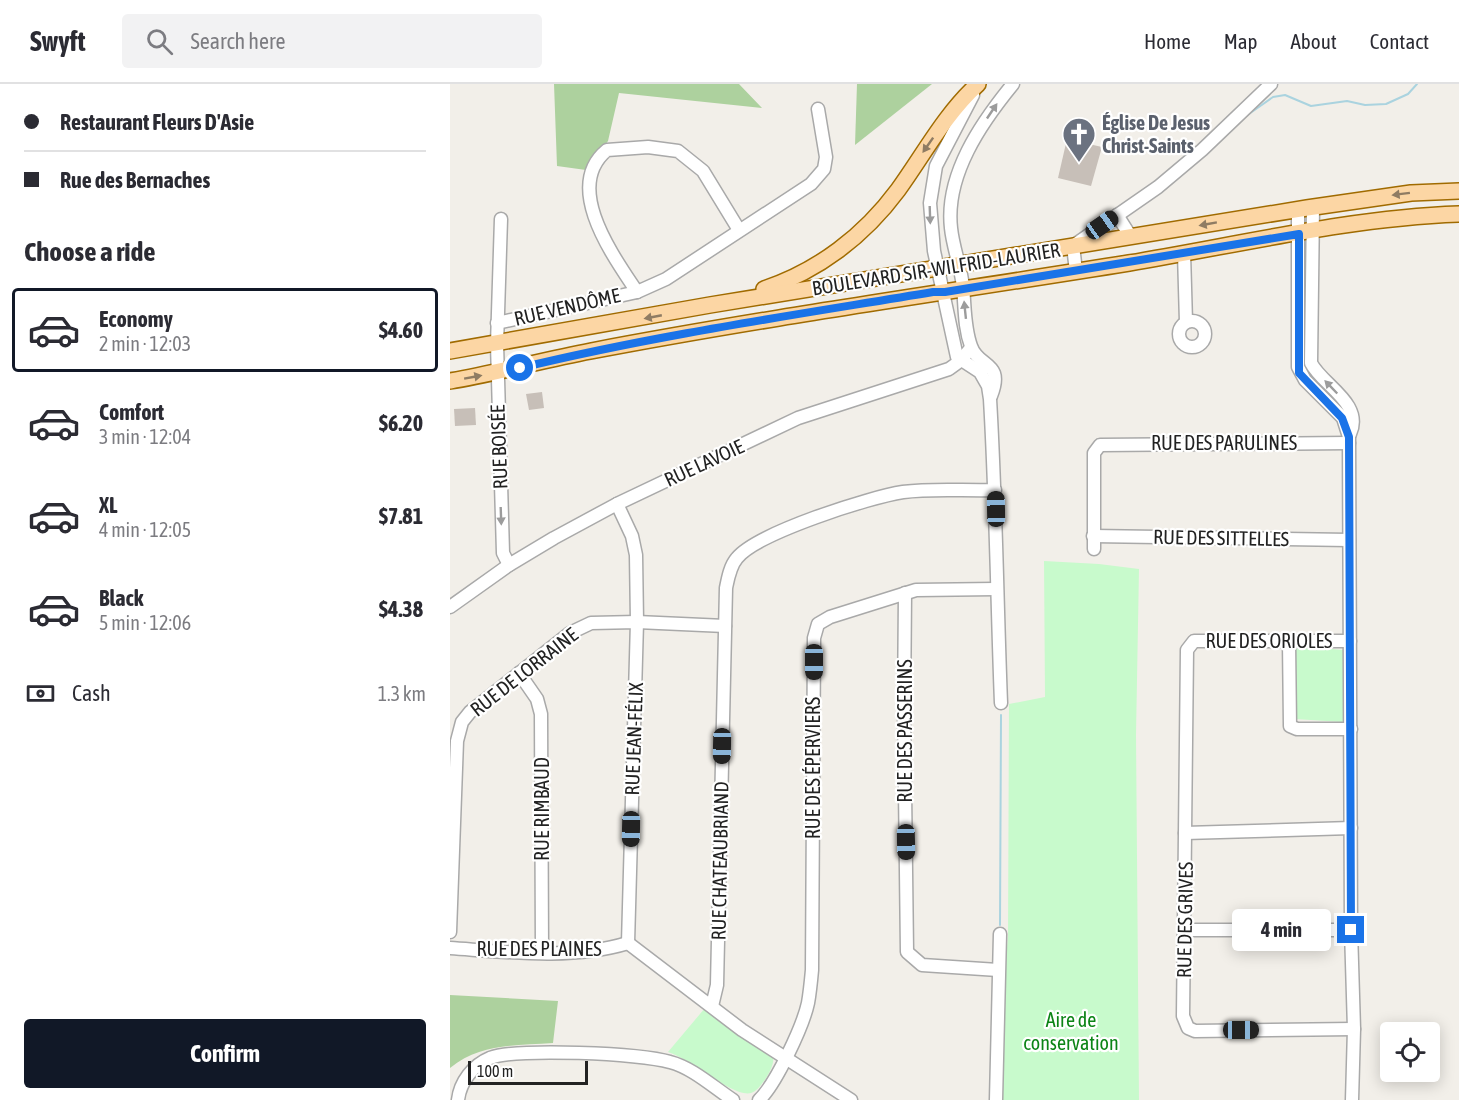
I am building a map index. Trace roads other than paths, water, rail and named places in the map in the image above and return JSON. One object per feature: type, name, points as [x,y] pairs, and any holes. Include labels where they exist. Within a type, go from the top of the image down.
[{"type":"main road","points":[[710,305],[781,283],[817,265],[860,234],[897,190],[942,124],[979,84]]},
{"type":"main road","name":"BOULEVARD SIR-WILFRID-LAURIER","points":[[450,351],[710,305],[1306,208],[1411,193],[1459,191]]},
{"type":"main road","name":"BOULEVARD SIR-WILFRID-LAURIER","points":[[450,381],[497,373],[600,349],[933,292],[1076,271],[1399,217],[1459,214]]},
{"type":"street","points":[[979,84],[936,166],[930,203],[931,236],[945,292],[956,352],[960,361],[980,372],[988,386],[990,399],[1001,703]]},
{"type":"street","points":[[990,399],[995,382],[993,370],[971,348],[963,288],[951,227],[955,184],[972,143],[996,105],[1013,84]]},
{"type":"street","points":[[1076,271],[1073,246],[1158,187],[1202,150],[1271,84]]},
{"type":"street","name":"RUE VENDÔME","points":[[497,323],[637,292],[666,279],[811,184],[824,169],[824,139],[818,110]]},
{"type":"street","name":"RUE VENDÔME","points":[[637,292],[607,244],[597,224],[590,199],[592,172],[602,154],[607,150],[648,147],[678,151],[703,171],[739,230]]},
{"type":"street","points":[[1306,208],[1311,363],[1351,410],[1353,429],[1349,440]]},
{"type":"street","points":[[1116,215],[1131,237]]},
{"type":"street","name":"RUE BOISÉE","points":[[501,219],[496,344],[503,553],[509,565]]},
{"type":"street","points":[[1306,232],[1298,350],[1299,373],[1342,418],[1349,440],[1353,1100]]},
{"type":"street","points":[[1184,253],[1186,322]]},
{"type":"street","name":"RUE LAVOIE","points":[[450,607],[509,565],[617,504],[798,418],[939,373],[960,361],[971,348]]},
{"type":"street","points":[[1298,350],[1311,350]]},
{"type":"street","name":"RUE DES PARULINES","points":[[1094,543],[1094,453],[1100,445],[1349,440]]},
{"type":"street","name":"RUE CHATEAUBRIAND","points":[[712,1006],[717,985],[725,626],[729,576],[736,558],[751,546],[813,517],[903,492],[995,490]]},
{"type":"street","name":"RUE JEAN-FÉLIX","points":[[617,504],[632,536],[636,555],[637,622],[628,944]]},
{"type":"street","name":"RUE DES SITTELLES","points":[[1094,543],[1349,540]]},
{"type":"street","name":"RUE DES ÉPERVIERS","points":[[759,1100],[772,1083],[804,1019],[812,970],[815,632],[818,624],[830,617],[916,590],[996,589]]},
{"type":"street","name":"RUE DES PASSERINS","points":[[905,593],[904,709],[908,952],[922,964],[998,970]]},
{"type":"street","name":"RUE DE LORRAINE","points":[[450,932],[457,741],[459,729],[470,712],[581,627],[605,621],[725,626]]},
{"type":"street","name":"RUE DES ORIOLES","points":[[1189,645],[1194,641],[1350,641]]},
{"type":"street","points":[[1289,642],[1290,726],[1297,729],[1351,729]]},
{"type":"street","name":"RUE DES GRIVES","points":[[1189,645],[1185,727],[1183,1016],[1188,1028],[1195,1031],[1354,1029]]},
{"type":"street","name":"RUE RIMBAUD","points":[[519,673],[537,699],[541,714],[542,952]]},
{"type":"street","points":[[1185,832],[1351,828]]},
{"type":"street","points":[[1185,930],[1351,930]]},
{"type":"street","points":[[996,1100],[999,934]]},
{"type":"street","points":[[628,944],[742,1030],[851,1100]]},
{"type":"street","name":"RUE DES PLAINES","points":[[450,948],[542,952],[592,951],[628,944]]},
{"type":"street","points":[[458,1100],[463,1083],[482,1062],[507,1053],[528,1053],[629,1056],[662,1060],[691,1071],[733,1100]]},
{"type":"waterway","points":[[1246,116],[1273,97],[1285,95],[1311,106],[1347,101],[1365,105],[1386,104],[1408,94],[1417,84]]},
{"type":"waterway","points":[[1000,925],[1001,715]]},
{"type":"place","name":"Église De Jesus Christ-Saints","points":[[1079,163]]},
{"type":"park label","name":"Aire de conservation","points":[[1071,1032]]}]
